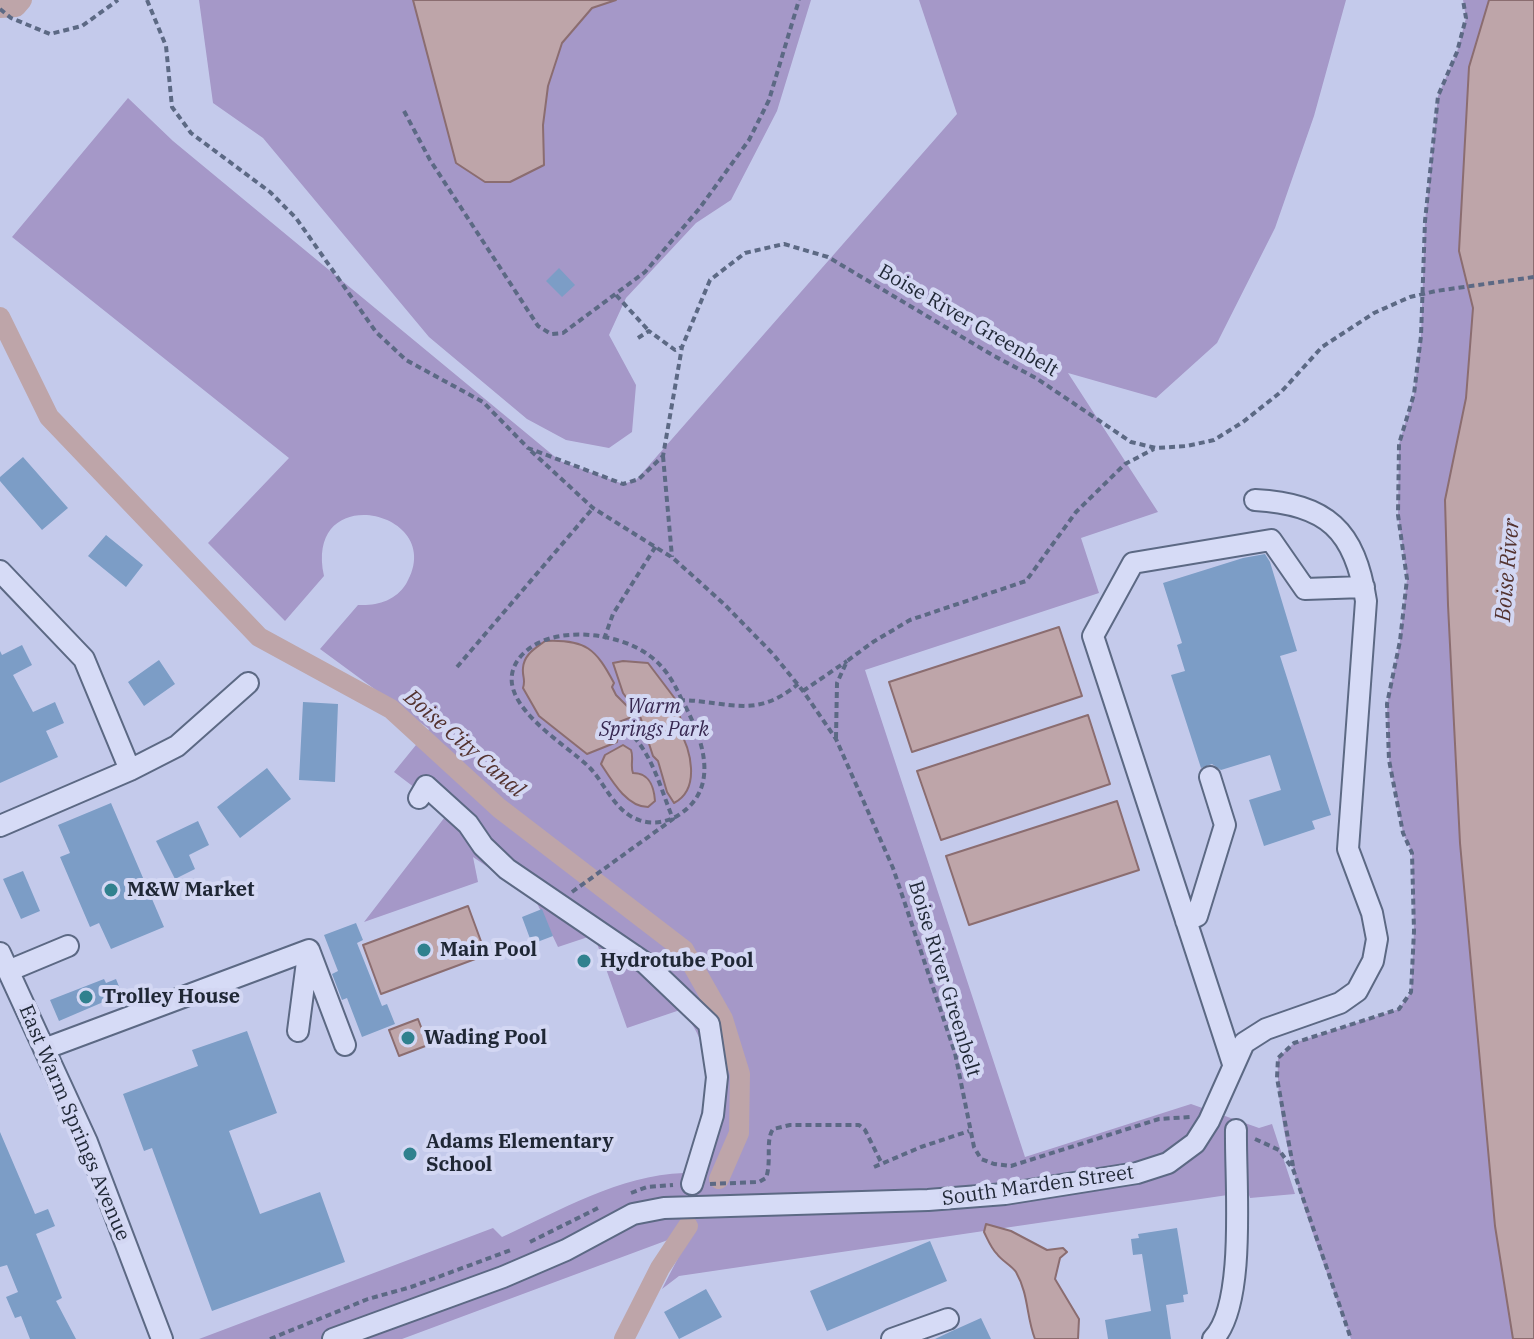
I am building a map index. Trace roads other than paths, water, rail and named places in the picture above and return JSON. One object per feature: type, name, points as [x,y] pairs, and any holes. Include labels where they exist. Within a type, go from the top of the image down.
[{"type":"street","name":"South Marden Street","points":[[333,1339],[503,1277],[566,1250],[633,1214],[664,1208],[928,1200],[1005,1194],[1137,1173],[1168,1163],[1195,1143],[1209,1121],[1244,1043],[1266,1029],[1340,1003],[1357,991],[1373,961],[1377,939],[1372,913],[1348,849],[1366,601],[1361,567],[1341,533],[1315,510],[1284,501],[1255,500]]},
{"type":"street","points":[[1233,1064],[1093,636],[1133,563],[1271,540],[1305,589],[1364,587]]},
{"type":"street","points":[[0,571],[84,659],[130,770]]},
{"type":"street","points":[[0,826],[130,770],[177,746],[248,683]]},
{"type":"street","points":[[1186,921],[1197,916],[1225,825],[1210,777]]},
{"type":"street","points":[[419,798],[426,786],[468,824],[483,846],[507,869],[645,963],[709,1024],[717,1077],[713,1115],[692,1184]]},
{"type":"street","points":[[4,962],[68,946]]},
{"type":"street","points":[[298,1031],[309,950]]},
{"type":"street","points":[[309,950],[345,1045]]},
{"type":"street","points":[[44,1049],[309,950]]},
{"type":"street","name":"East Warm Springs Avenue","points":[[4,962],[87,1142],[162,1339]]},
{"type":"street","points":[[1213,1339],[1232,1301],[1237,1262],[1236,1130]]},
{"type":"street","points":[[892,1339],[948,1319]]},
{"type":"water","points":[[413,0],[616,0],[592,8],[562,43],[548,86],[543,125],[544,165],[510,182],[485,182],[456,163]]},
{"type":"water","name":"Boise River","points":[[1489,0],[1534,0],[1534,1339],[1513,1339],[1495,1226],[1460,843],[1448,605],[1445,500],[1466,398],[1473,308],[1459,251],[1469,67]]},
{"type":"water","points":[[1059,627],[1082,696],[912,752],[889,682]]},
{"type":"water","points":[[545,641],[580,644],[601,662],[614,683],[612,687],[616,695],[632,711],[632,717],[619,722],[617,742],[587,754],[539,716],[523,688],[523,668],[528,655]]},
{"type":"water","points":[[613,663],[648,663],[676,700],[681,721],[678,728],[690,757],[691,779],[682,797],[674,803],[667,792],[640,716],[623,693]]},
{"type":"water","points":[[1088,715],[1110,784],[941,840],[917,771]]},
{"type":"water","points":[[623,745],[631,750],[633,773],[643,775],[652,786],[655,801],[648,807],[627,798],[601,764],[605,755]]},
{"type":"water","points":[[1117,801],[1139,870],[969,925],[946,856]]},
{"type":"water","name":"Main Pool","points":[[468,906],[486,955],[381,994],[363,945]]},
{"type":"water","name":"Wading Pool","points":[[418,1019],[428,1045],[399,1056],[389,1030]]},
{"type":"water","points":[[986,1224],[1011,1231],[1047,1250],[1063,1248],[1067,1252],[1060,1258],[1055,1279],[1079,1319],[1078,1339],[1035,1339],[1020,1281],[1014,1270],[991,1247],[984,1232]]},
{"type":"waterway","name":"Boise City Canal","points":[[0,8],[16,7],[22,0]]},
{"type":"waterway","name":"Boise City Canal","points":[[0,317],[49,417],[259,637],[391,709],[499,808],[684,950],[723,1019],[740,1074],[739,1133],[719,1179]]},
{"type":"waterway","name":"Boise City Canal","points":[[624,1339],[660,1268],[688,1226]]},
{"type":"place","name":"M&W Market","points":[[111,890]]},
{"type":"place","name":"Main Pool","points":[[424,950]]},
{"type":"place","name":"Hydrotube Pool","points":[[584,961]]},
{"type":"place","name":"Trolley House","points":[[86,997]]},
{"type":"place","name":"Wading Pool","points":[[408,1038]]},
{"type":"place","name":"Adams Elementary School","points":[[410,1154]]},
{"type":"park label","name":"Warm Springs Park","points":[[654,718]]}]
